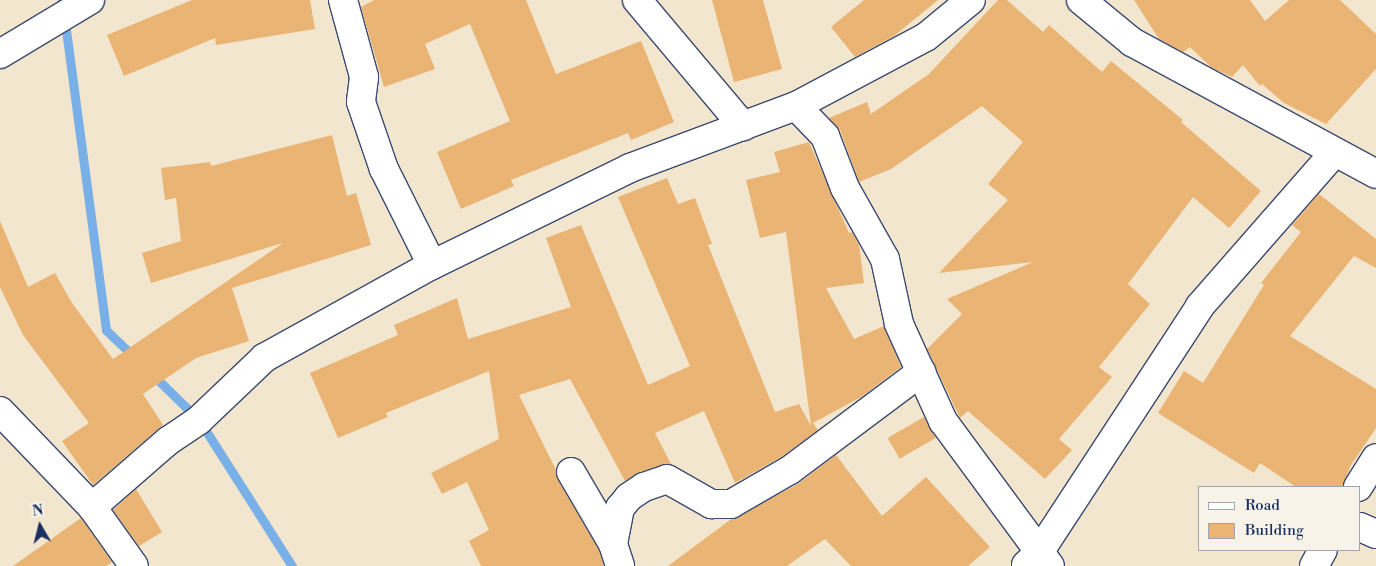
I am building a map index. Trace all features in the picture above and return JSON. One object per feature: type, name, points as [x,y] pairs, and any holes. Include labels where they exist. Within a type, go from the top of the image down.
[{"type":"street","points":[[0,54],[90,0]]},
{"type":"street","points":[[343,0],[364,77],[361,102],[384,169],[432,265]]},
{"type":"street","points":[[637,0],[743,126]]},
{"type":"street","points":[[92,507],[168,441],[199,420],[264,358],[432,265],[630,168],[796,106],[926,37],[970,0]]},
{"type":"street","points":[[1081,0],[1132,42],[1334,153],[1376,174]]},
{"type":"street","points":[[796,106],[826,136],[845,188],[885,259],[899,324],[943,421],[1037,562],[1200,306],[1334,153]]},
{"type":"street","points":[[617,555],[620,508],[629,497],[644,487],[666,479],[711,504],[731,504],[790,470],[920,372]]},
{"type":"street","points":[[4,424],[92,507],[134,566]]},
{"type":"street","points":[[1359,486],[1376,458]]},
{"type":"street","points":[[571,472],[617,555]]},
{"type":"street","points":[[1361,527],[1376,534]]},
{"type":"street","points":[[1314,566],[1322,551]]},
{"type":"building","points":[[192,0],[310,0],[315,29],[216,45],[215,38],[124,76],[107,35]]},
{"type":"building","points":[[374,0],[526,0],[556,74],[641,41],[674,122],[631,140],[628,133],[511,180],[514,186],[461,209],[437,152],[510,121],[470,24],[425,44],[435,69],[384,87],[361,7]]},
{"type":"building","points":[[712,0],[763,0],[782,69],[734,82]]},
{"type":"building","points":[[864,0],[938,0],[894,36],[855,57],[831,27]]},
{"type":"building","points":[[998,0],[1007,0],[1043,32],[1049,25],[1102,72],[1111,61],[1183,120],[1181,122],[1261,191],[1229,228],[1193,197],[1128,284],[1150,304],[1099,367],[1112,377],[1059,439],[1072,450],[1045,479],[968,411],[960,418],[927,349],[962,314],[947,299],[1033,262],[939,273],[1008,200],[988,184],[1023,142],[982,106],[891,169],[859,182],[840,130],[829,118],[867,102],[871,114],[929,74]]},
{"type":"building","points":[[1134,0],[1250,0],[1265,21],[1289,0],[1340,0],[1376,34],[1376,69],[1326,124],[1284,103],[1262,84],[1260,86],[1243,65],[1232,77],[1211,67],[1190,47],[1183,52],[1159,39]]},
{"type":"building","points":[[332,135],[347,196],[356,193],[371,245],[232,288],[249,341],[196,358],[143,394],[163,425],[93,485],[62,441],[89,423],[23,335],[0,287],[0,221],[28,287],[55,273],[72,303],[113,359],[283,243],[151,283],[142,253],[181,241],[176,198],[165,200],[161,168],[210,162],[211,166]]},
{"type":"building","points":[[809,142],[849,233],[852,232],[859,245],[864,283],[826,288],[854,339],[884,326],[901,367],[861,397],[813,423],[818,430],[781,457],[735,483],[704,411],[655,433],[671,464],[639,472],[625,481],[570,379],[519,395],[556,470],[558,480],[599,550],[604,566],[481,566],[469,541],[489,530],[467,482],[442,494],[431,473],[499,439],[489,371],[386,413],[388,417],[338,438],[310,373],[398,335],[394,325],[457,298],[468,339],[571,307],[546,238],[581,225],[648,385],[690,366],[618,197],[667,178],[678,204],[695,198],[712,244],[708,245],[775,412],[799,404],[811,426],[786,232],[760,238],[746,180],[780,172],[774,152]]},
{"type":"building","points":[[1319,194],[1376,239],[1376,268],[1354,256],[1290,336],[1376,389],[1376,428],[1351,465],[1342,486],[1294,486],[1260,463],[1254,473],[1158,413],[1184,371],[1203,383],[1264,285],[1261,283],[1301,232],[1292,225]]},
{"type":"building","points":[[924,417],[936,438],[900,459],[888,438]]},
{"type":"building","points":[[836,455],[882,516],[926,477],[990,547],[968,566],[851,566],[825,539],[787,566],[668,566],[730,520],[798,484]]},
{"type":"building","points":[[136,489],[162,532],[139,546],[113,510]]},
{"type":"building","points":[[81,518],[112,562],[106,566],[13,566]]},
{"type":"waterway","points":[[62,0],[106,330],[134,357]]},
{"type":"waterway","points":[[153,375],[199,420],[292,566]]}]
